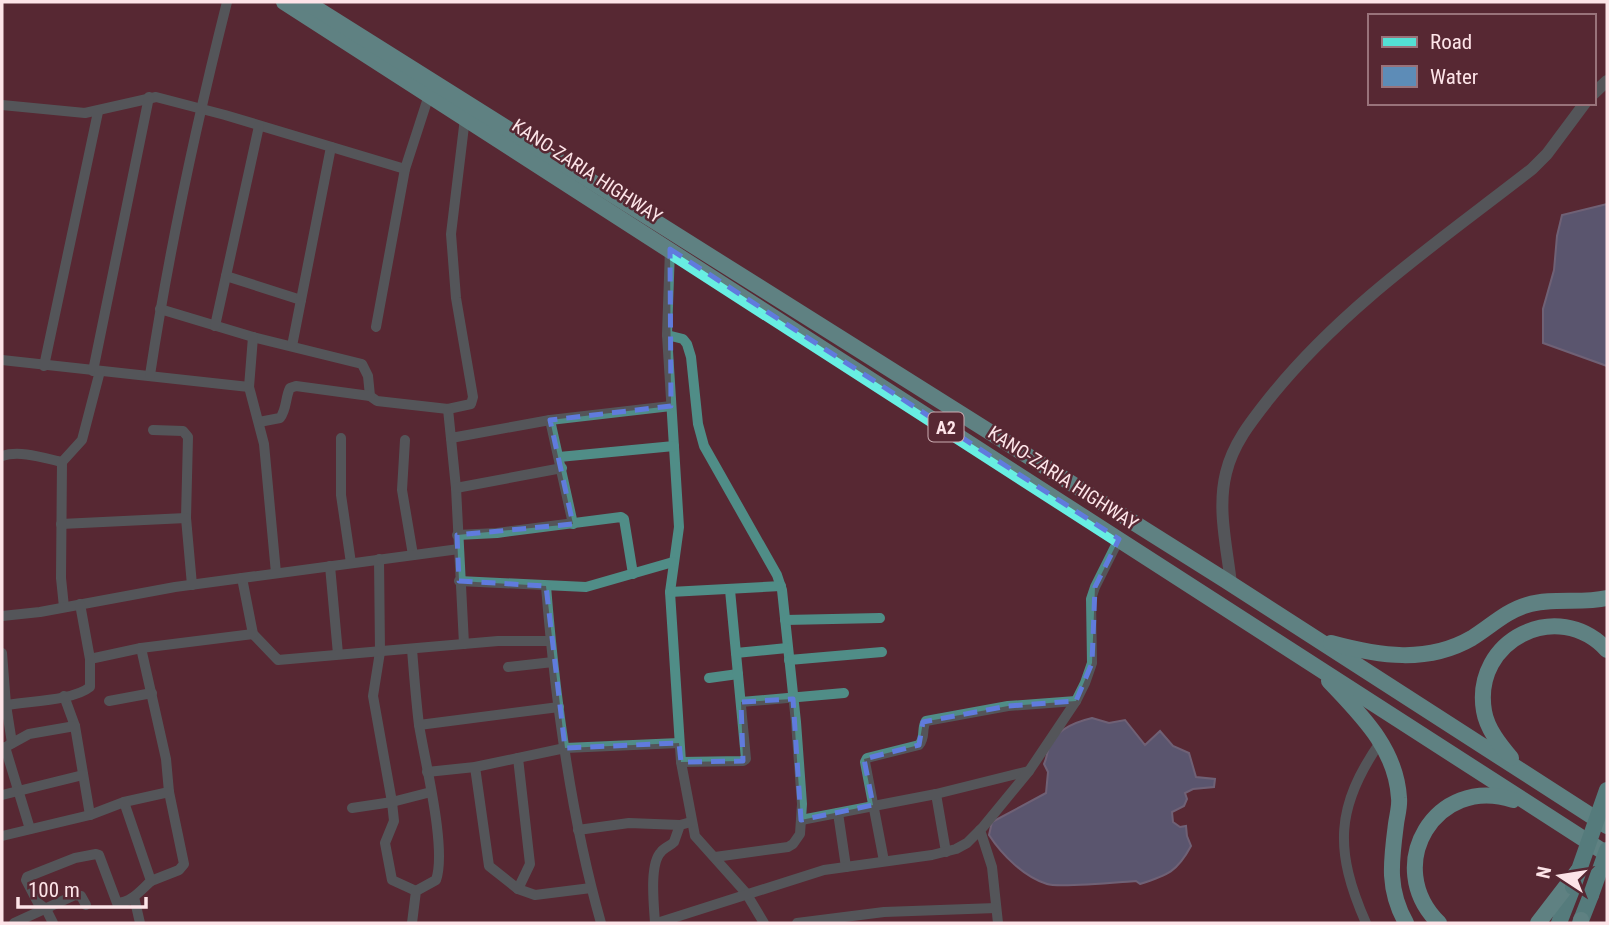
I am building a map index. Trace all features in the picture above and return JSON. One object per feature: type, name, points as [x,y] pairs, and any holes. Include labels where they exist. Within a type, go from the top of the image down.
[{"type":"highway","name":"KANO-ZARIA HIGHWAY","points":[[284,2],[1308,659],[1533,807],[1607,852]]},
{"type":"highway","name":"KANO-ZARIA HIGHWAY","points":[[306,2],[1231,584],[1607,826]]},
{"type":"highway","points":[[1316,639],[1363,652],[1415,656],[1435,654],[1458,646],[1525,605],[1543,601],[1583,602],[1607,598]]},
{"type":"highway","points":[[1525,773],[1500,745],[1485,713],[1483,691],[1489,668],[1500,650],[1516,636],[1540,627],[1554,626],[1567,626],[1586,633],[1607,650]]},
{"type":"highway","points":[[1308,659],[1370,724],[1381,741],[1396,776],[1399,798],[1390,874],[1394,894],[1406,923]]},
{"type":"highway","points":[[1439,923],[1424,906],[1416,888],[1413,866],[1419,843],[1430,823],[1452,803],[1479,795],[1498,795],[1533,807]]},
{"type":"highway","points":[[1538,923],[1579,869]]},
{"type":"main road","points":[[1559,923],[1607,790]]},
{"type":"main road","points":[[1581,922],[1607,852]]},
{"type":"street","points":[[150,375],[160,309],[201,108],[227,2]]},
{"type":"street","points":[[376,327],[405,169],[429,94]]},
{"type":"street","points":[[64,607],[61,578],[62,462],[82,440],[149,97]]},
{"type":"street","points":[[2,105],[85,113],[156,97],[405,169]]},
{"type":"street","points":[[1231,584],[1222,496],[1226,471],[1246,427],[1299,362],[1384,282],[1532,169],[1547,154],[1584,105]]},
{"type":"street","points":[[44,366],[98,111]]},
{"type":"street","points":[[259,422],[280,418],[290,388],[296,386],[370,396],[377,401],[448,408],[471,404],[473,397],[456,298],[451,234],[465,118]]},
{"type":"street","points":[[215,326],[259,125]]},
{"type":"street","points":[[292,346],[331,147]]},
{"type":"street","points":[[670,249],[667,335],[679,527],[670,592],[681,762],[695,836],[746,893],[764,923]]},
{"type":"street","points":[[226,276],[301,300]]},
{"type":"street","points":[[160,309],[253,337],[362,364],[368,376],[370,396]]},
{"type":"street","points":[[667,335],[683,339],[687,344],[691,357],[698,424],[704,446],[777,575],[785,620],[798,748],[801,820],[800,834],[793,844],[788,847],[715,857]]},
{"type":"street","points":[[253,337],[249,387],[264,444],[276,573]]},
{"type":"street","points":[[2,360],[249,387]]},
{"type":"street","points":[[451,438],[550,420],[671,406]]},
{"type":"street","points":[[448,408],[456,488],[464,644]]},
{"type":"street","points":[[550,420],[573,524]]},
{"type":"street","points":[[153,430],[183,431],[188,437],[186,518],[192,585]]},
{"type":"street","points":[[341,439],[341,495],[351,563]]},
{"type":"street","points":[[405,440],[402,491],[414,555]]},
{"type":"street","points":[[559,457],[674,446]]},
{"type":"street","points":[[2,456],[33,456],[62,462]]},
{"type":"street","points":[[456,488],[562,468]]},
{"type":"street","points":[[457,535],[497,533],[618,516],[624,519],[633,573]]},
{"type":"street","points":[[61,524],[186,518]]},
{"type":"street","points":[[680,825],[674,842],[662,850],[654,868],[656,923],[824,870],[946,852],[967,843],[1029,772],[1076,701],[1092,663],[1091,599],[1094,587],[1119,539]]},
{"type":"street","points":[[2,616],[192,585],[459,549]]},
{"type":"street","points":[[379,559],[380,652],[373,696],[394,821],[385,842],[393,882],[416,891]]},
{"type":"street","points":[[459,581],[586,587],[673,562]]},
{"type":"street","points":[[330,566],[338,654]]},
{"type":"street","points":[[242,578],[253,634],[278,660],[519,640],[550,641]]},
{"type":"street","points":[[546,586],[550,641],[578,830],[601,923]]},
{"type":"street","points":[[670,592],[780,586]]},
{"type":"street","points":[[681,762],[746,759],[730,590]]},
{"type":"street","points":[[4,705],[85,692],[90,687],[90,659],[80,604]]},
{"type":"street","points":[[785,620],[880,618]]},
{"type":"street","points":[[90,659],[141,648],[253,634]]},
{"type":"street","points":[[53,923],[46,909],[38,903],[26,877],[75,858],[99,855],[117,903],[122,904],[151,881],[179,870],[184,864],[169,793],[166,759],[141,648]]},
{"type":"street","points":[[412,649],[419,724],[431,792],[439,870],[436,880],[416,891]]},
{"type":"street","points":[[736,653],[787,649]]},
{"type":"street","points":[[789,660],[882,652]]},
{"type":"street","points":[[2,653],[6,746],[30,830]]},
{"type":"street","points":[[508,667],[553,662]]},
{"type":"street","points":[[709,678],[738,674]]},
{"type":"street","points":[[109,701],[152,693]]},
{"type":"street","points":[[741,702],[844,693]]},
{"type":"street","points":[[64,696],[75,726],[90,815]]},
{"type":"street","points":[[884,861],[865,760],[919,745],[924,737],[923,727],[926,721],[1008,706],[1076,701]]},
{"type":"street","points":[[419,724],[559,707]]},
{"type":"street","points":[[6,746],[29,734],[75,726]]},
{"type":"street","points":[[1366,923],[1353,894],[1347,869],[1343,829],[1350,796],[1361,772],[1381,741]]},
{"type":"street","points":[[428,772],[475,767],[565,748],[679,743]]},
{"type":"street","points":[[518,758],[530,864],[518,889]]},
{"type":"street","points":[[475,767],[489,866],[518,889],[535,895],[591,888]]},
{"type":"street","points":[[801,820],[936,794],[1029,772]]},
{"type":"street","points":[[2,795],[83,775]]},
{"type":"street","points":[[352,808],[431,792]]},
{"type":"street","points":[[2,836],[90,815],[124,802],[169,793]]},
{"type":"street","points":[[936,794],[946,852]]},
{"type":"street","points":[[124,802],[151,881]]},
{"type":"street","points":[[838,813],[846,867]]},
{"type":"street","points":[[578,830],[629,823],[680,825],[691,822]]},
{"type":"street","points":[[980,830],[992,867],[998,923]]},
{"type":"street","points":[[412,923],[416,891]]},
{"type":"street","points":[[14,923],[75,895],[81,895],[86,905]]},
{"type":"street","points":[[134,897],[140,923]]},
{"type":"street","points":[[797,923],[884,912],[996,908]]},
{"type":"highlighted area","points":[[670,249],[1119,539],[1095,587],[1092,663],[1076,701],[1008,706],[923,722],[919,745],[864,759],[873,805],[801,820],[793,699],[741,702],[743,761],[681,762],[679,743],[565,748],[546,586],[459,581],[457,535],[573,524],[550,420],[671,406]]},
{"type":"water","points":[[1607,204],[1607,366],[1543,343],[1543,309],[1554,270],[1562,215]]},
{"type":"water","points":[[1092,718],[1109,723],[1125,720],[1145,745],[1160,731],[1173,746],[1189,753],[1196,777],[1215,779],[1214,787],[1193,789],[1185,793],[1187,799],[1184,806],[1172,812],[1173,822],[1180,827],[1186,826],[1191,846],[1176,867],[1158,878],[1140,884],[1136,881],[1047,884],[1014,864],[989,835],[992,822],[1046,793],[1048,772],[1044,764],[1056,735],[1073,724]]}]
